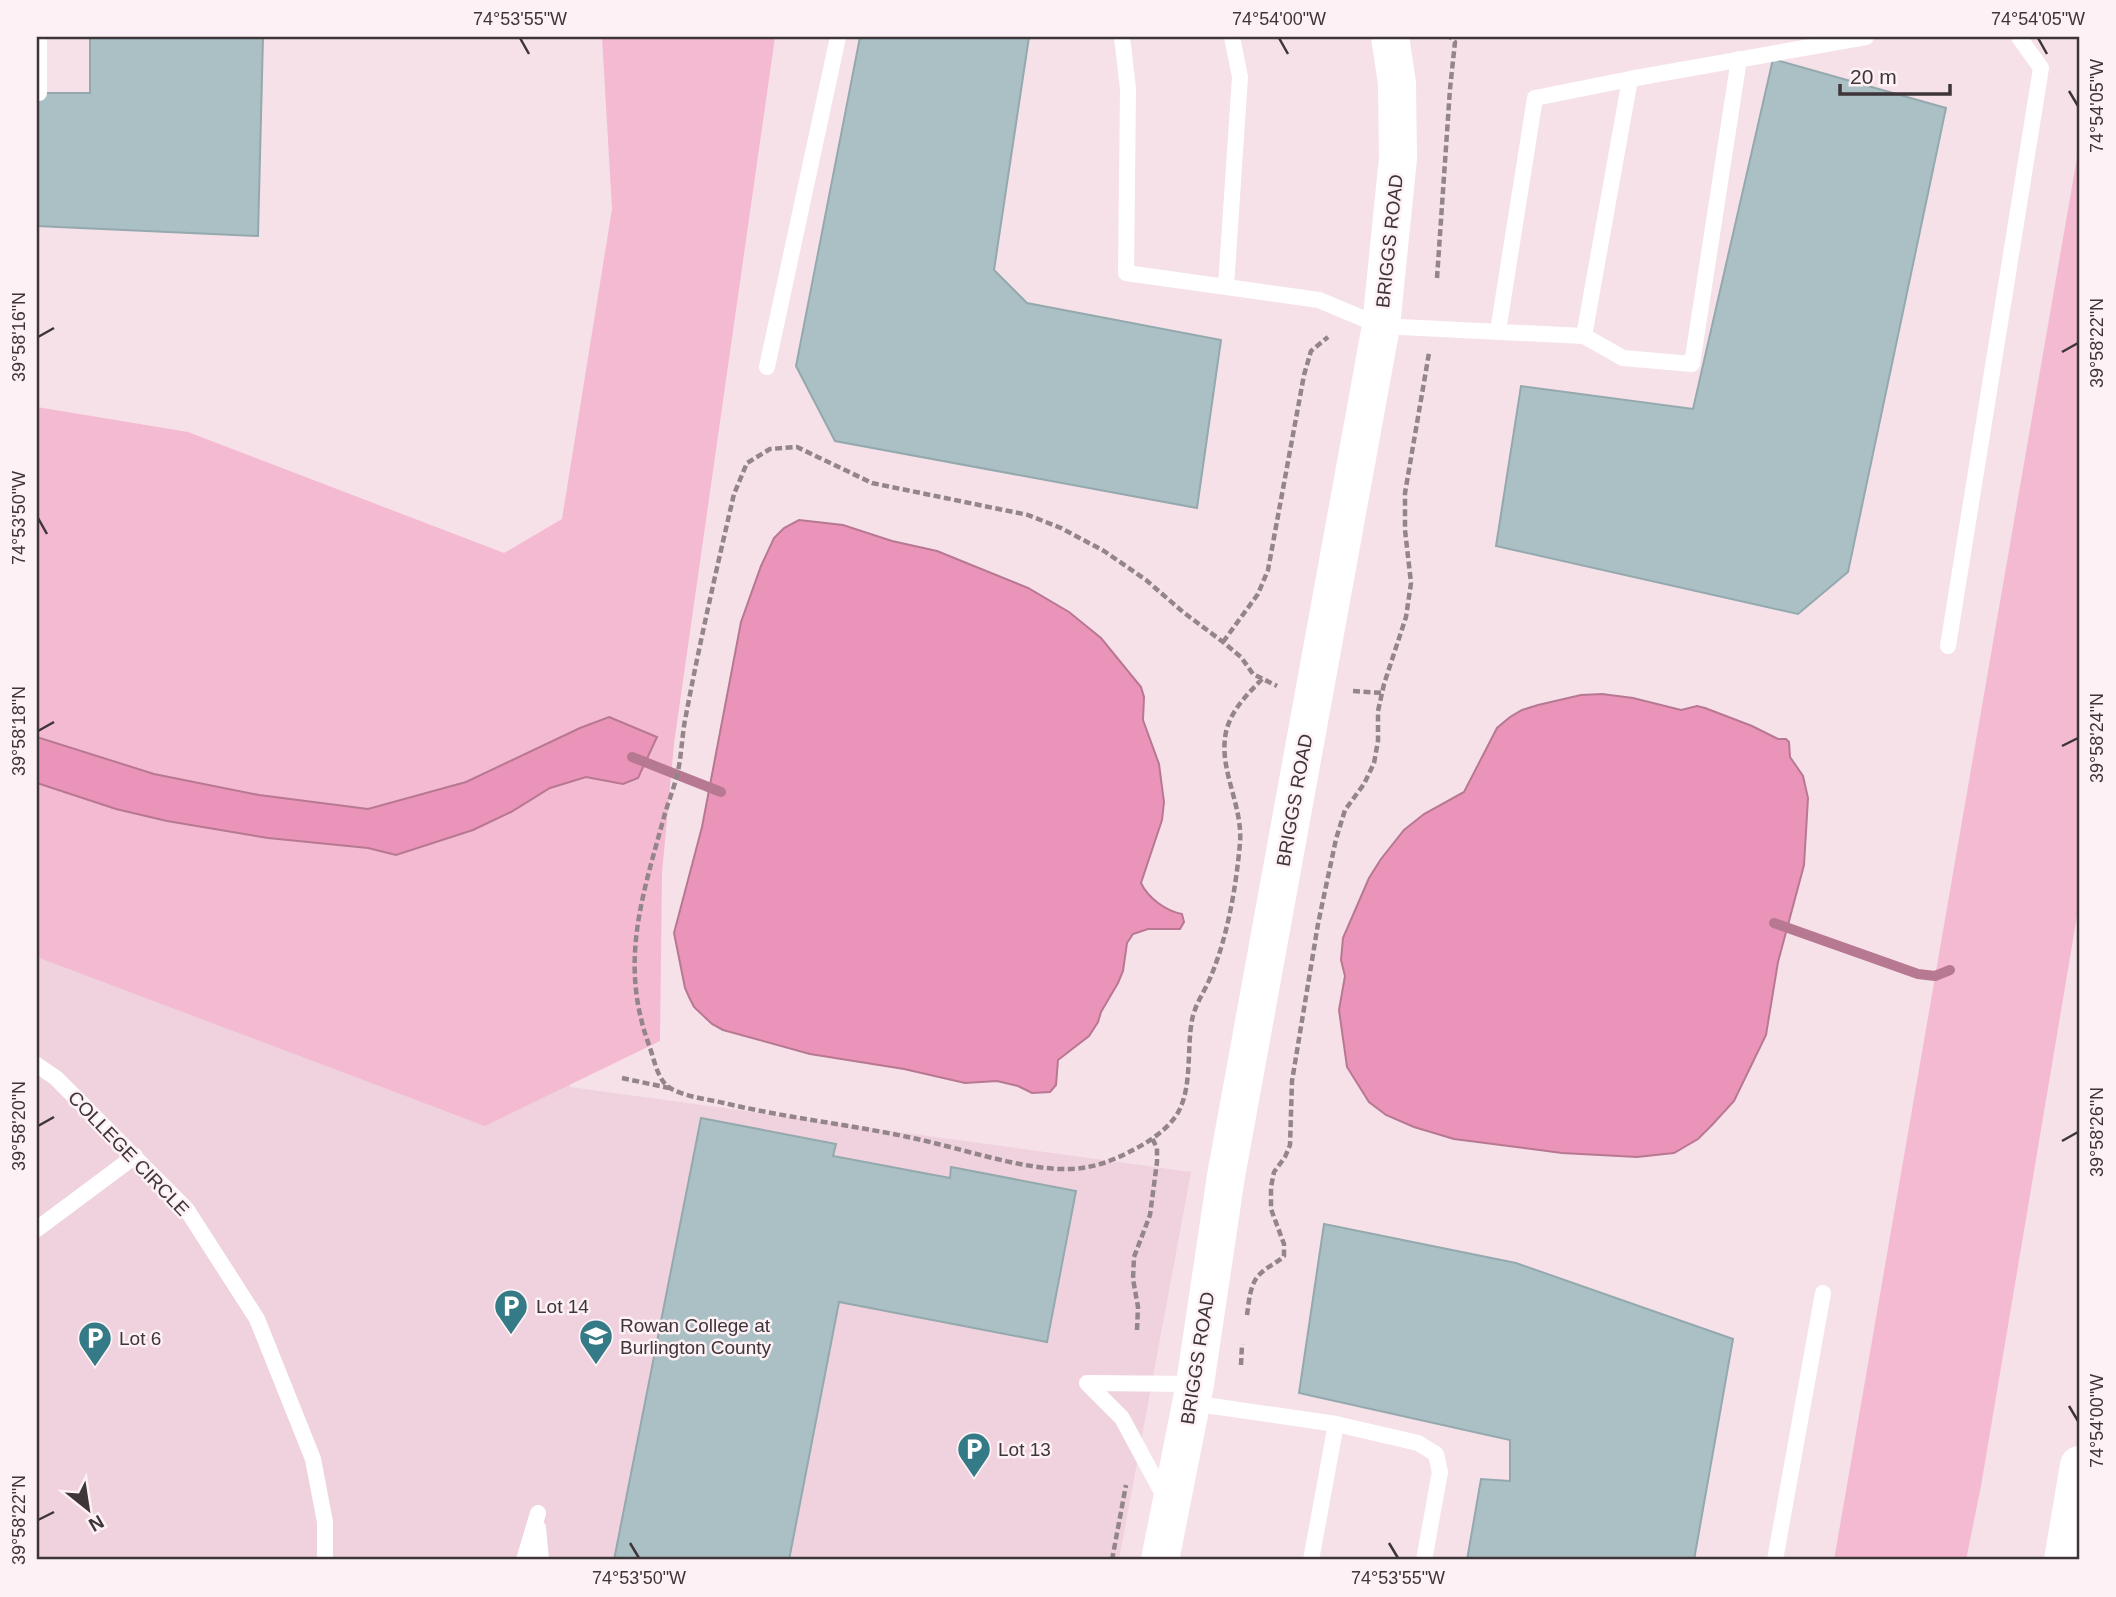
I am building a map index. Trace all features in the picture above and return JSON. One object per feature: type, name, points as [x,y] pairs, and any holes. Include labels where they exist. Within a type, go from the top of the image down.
[{"type":"main road","name":"BRIGGS ROAD","points":[[1160,1560],[1193,1393],[1226,1176],[1381,326],[1398,158],[1397,83],[1390,37]]},
{"type":"main road","points":[[2063,1560],[2079,1465]]},
{"type":"lane","points":[[39,37],[39,93]]},
{"type":"lane","points":[[767,367],[838,37]]},
{"type":"lane","points":[[1122,37],[1128,89],[1126,273],[1319,300],[1381,326],[1584,336],[1623,358],[1692,364],[1739,59]]},
{"type":"lane","points":[[1226,286],[1240,77],[1232,37]]},
{"type":"lane","points":[[1498,331],[1535,98],[1866,37]]},
{"type":"lane","points":[[1948,646],[2041,68],[2019,37]]},
{"type":"lane","points":[[1584,336],[1630,79]]},
{"type":"lane","name":"COLLEGE CIRCLE","points":[[37,1065],[56,1078],[187,1210],[257,1319],[313,1459],[325,1521],[325,1560]]},
{"type":"lane","points":[[37,1229],[135,1156]]},
{"type":"lane","points":[[1775,1560],[1823,1293]]},
{"type":"lane","points":[[1169,1509],[1156,1479],[1122,1418],[1087,1383],[1193,1393],[1418,1443],[1436,1454],[1440,1472],[1424,1560]]},
{"type":"lane","points":[[1311,1560],[1336,1424]]},
{"type":"lane","points":[[524,1560],[538,1513],[541,1560]]},
{"type":"path","points":[[1437,278],[1455,42],[1450,37]]},
{"type":"path","points":[[1223,642],[1258,594],[1268,570],[1304,375],[1311,351],[1328,337]]},
{"type":"path","points":[[1246,1320],[1254,1282],[1262,1272],[1284,1256],[1284,1244],[1271,1209],[1271,1187],[1274,1172],[1290,1145],[1292,1081],[1318,924],[1336,839],[1346,810],[1364,784],[1374,763],[1378,741],[1378,711],[1406,617],[1410,583],[1405,493],[1429,353]]},
{"type":"path","points":[[670,1088],[662,1080],[640,1015],[633,963],[637,923],[646,880],[678,774],[695,667],[734,494],[747,463],[770,449],[797,447],[872,483],[1028,515],[1060,528],[1104,551],[1146,580],[1241,657],[1254,674],[1278,687]]},
{"type":"path","points":[[622,1077],[747,1109],[907,1136],[1049,1168],[1086,1168],[1120,1157],[1152,1138],[1174,1119],[1184,1101],[1193,1013],[1211,977],[1231,906],[1240,838],[1238,810],[1224,749],[1226,730],[1235,709],[1262,679]]},
{"type":"path","points":[[1353,691],[1382,693]]},
{"type":"path","points":[[1137,1330],[1134,1257],[1150,1215],[1157,1162],[1157,1148],[1152,1138]]},
{"type":"path","points":[[1241,1364],[1244,1332]]},
{"type":"path","points":[[1112,1560],[1127,1482]]},
{"type":"shaded area","points":[[602,37],[775,37],[674,744],[662,873],[660,1041],[485,1126],[37,957],[37,783],[116,809],[167,821],[268,838],[368,848],[396,855],[473,830],[511,812],[550,788],[586,777],[623,784],[638,778],[656,738],[580,728],[466,782],[368,809],[259,795],[154,774],[37,737],[37,407],[188,432],[504,553],[562,519],[612,209]]},
{"type":"shaded area","points":[[2079,146],[2079,904],[1981,1486],[1966,1560],[1834,1560]]},
{"type":"shaded area","points":[[799,520],[843,525],[892,541],[937,551],[1028,588],[1069,612],[1101,638],[1141,687],[1144,697],[1143,720],[1159,764],[1164,802],[1162,820],[1141,883],[1158,903],[1182,914],[1184,922],[1180,929],[1148,929],[1133,934],[1127,943],[1123,971],[1098,1022],[1089,1036],[1058,1060],[1056,1085],[1050,1092],[1032,1093],[997,1081],[965,1083],[904,1069],[810,1054],[723,1030],[712,1024],[694,1007],[685,988],[674,933],[702,827],[741,622],[774,538],[784,528]]},
{"type":"shaded area","points":[[1602,694],[1633,698],[1681,710],[1697,706],[1752,726],[1778,739],[1786,739],[1789,742],[1790,757],[1803,776],[1808,798],[1804,865],[1778,962],[1766,1035],[1734,1101],[1698,1139],[1674,1153],[1637,1157],[1562,1153],[1454,1139],[1386,1115],[1369,1102],[1347,1067],[1339,1010],[1345,976],[1341,960],[1343,938],[1369,878],[1404,830],[1424,814],[1464,792],[1497,728],[1510,717],[1538,705],[1581,695]]},
{"type":"shaded area","points":[[609,717],[657,737],[638,778],[623,784],[586,777],[550,788],[511,812],[473,830],[396,855],[368,848],[268,838],[167,821],[116,809],[37,783],[37,737],[154,774],[259,795],[368,809],[466,782]]},
{"type":"shaded area","name":"Rowan College at Burlington County","points":[[37,804],[573,873],[570,1087],[1191,1172],[1119,1560],[37,1560]]},
{"type":"building","points":[[90,37],[263,37],[258,236],[37,226],[37,93],[90,93]]},
{"type":"building","points":[[860,37],[1029,37],[994,270],[1027,303],[1221,340],[1197,508],[835,441],[796,366]]},
{"type":"building","points":[[1773,59],[1946,108],[1848,572],[1798,614],[1496,546],[1521,386],[1693,409]]},
{"type":"building","points":[[701,1118],[836,1144],[833,1156],[950,1178],[951,1167],[1076,1191],[1047,1342],[839,1302],[789,1560],[614,1560]]},
{"type":"building","points":[[1324,1224],[1516,1263],[1733,1339],[1694,1560],[1467,1560],[1481,1479],[1510,1481],[1510,1440],[1299,1393]]},
{"type":"waterway","points":[[632,757],[721,792]]},
{"type":"waterway","points":[[1774,923],[1918,974],[1935,976],[1950,970]]},
{"type":"place","name":"Lot 14","points":[[511,1336]]},
{"type":"place","name":"Rowan College at Burlington County","points":[[596,1366]]},
{"type":"place","name":"Lot 6","points":[[95,1368]]},
{"type":"place","name":"Lot 13","points":[[974,1479]]}]
